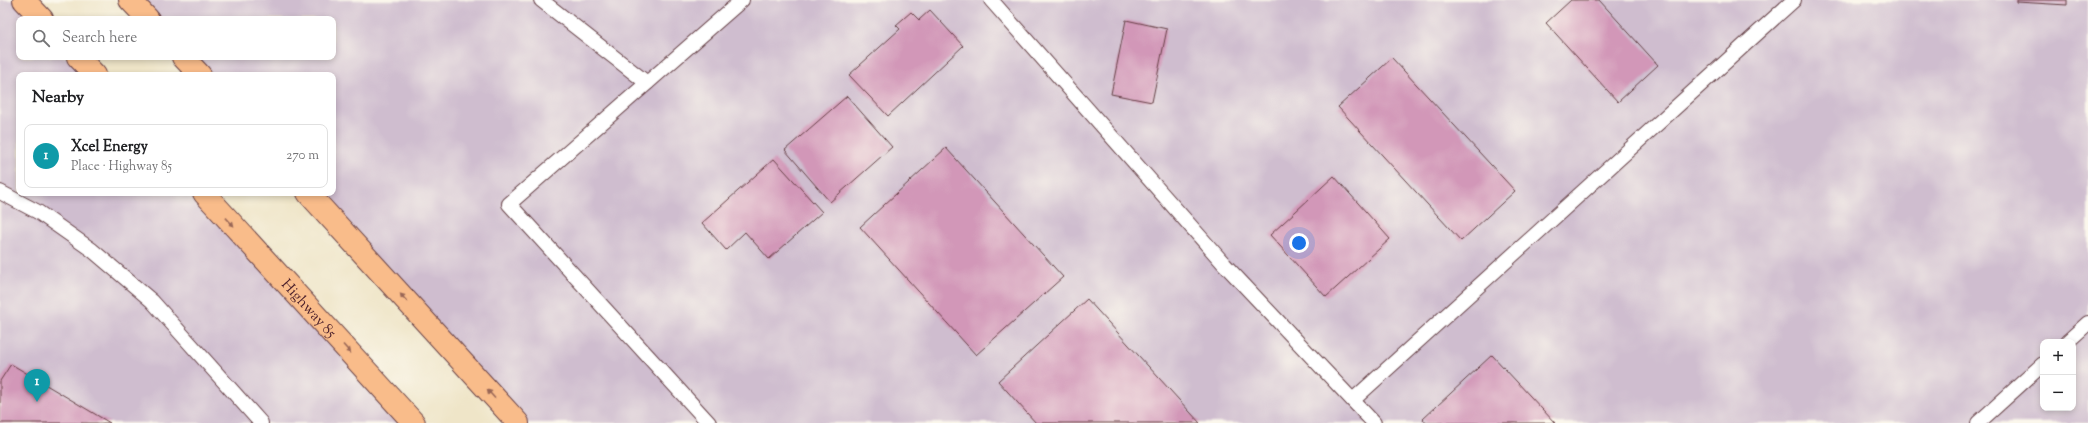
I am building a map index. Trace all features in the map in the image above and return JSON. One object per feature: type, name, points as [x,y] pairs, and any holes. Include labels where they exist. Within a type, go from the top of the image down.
[{"type":"highway","points":[[24,0],[39,16]]},
{"type":"highway","points":[[130,0],[145,16]]},
{"type":"highway","points":[[81,60],[92,72]]},
{"type":"highway","points":[[186,60],[197,72]]},
{"type":"highway","name":"Highway 85","points":[[207,196],[414,423]]},
{"type":"highway","points":[[311,196],[518,423]]},
{"type":"lane","points":[[541,0],[647,83]]},
{"type":"lane","points":[[709,423],[509,204],[742,0]]},
{"type":"lane","points":[[991,0],[1224,265],[1374,423]]},
{"type":"lane","points":[[1353,400],[1794,0]]},
{"type":"lane","points":[[0,192],[38,212],[92,250],[152,301],[261,423]]},
{"type":"lane","points":[[2070,339],[2088,323]]},
{"type":"lane","points":[[1978,423],[2040,367]]},
{"type":"shaded area","points":[[0,0],[24,0],[39,16],[16,16],[16,60],[81,60],[92,72],[16,72],[16,196],[207,196],[414,423],[0,423]]},
{"type":"shaded area","points":[[130,0],[2088,0],[2088,423],[518,423],[311,196],[336,196],[336,72],[197,72],[186,60],[336,60],[336,16],[145,16]]},
{"type":"building","points":[[1571,0],[1599,0],[1658,65],[1618,102],[1546,23]]},
{"type":"building","points":[[2017,0],[2067,0],[2067,5],[2017,2]]},
{"type":"building","points":[[930,10],[963,46],[888,116],[849,75],[900,29],[896,25],[911,12],[919,20]]},
{"type":"building","points":[[1126,20],[1167,29],[1152,102],[1111,94]]},
{"type":"building","points":[[1392,58],[1515,191],[1461,241],[1338,107]]},
{"type":"building","points":[[847,96],[892,147],[830,202],[785,150]]},
{"type":"building","points":[[946,148],[1063,277],[976,355],[860,227]]},
{"type":"building","points":[[774,159],[822,212],[769,259],[745,232],[726,250],[702,223]]},
{"type":"building","points":[[1334,176],[1390,239],[1326,297],[1270,235]]},
{"type":"building","points":[[1087,299],[1200,423],[1036,423],[998,381]]},
{"type":"building","points":[[1492,355],[1555,423],[1426,423],[1423,419]]},
{"type":"building","points":[[11,364],[110,423],[0,423],[0,381]]},
{"type":"place","name":"Xcel Energy","points":[[37,402]]}]
